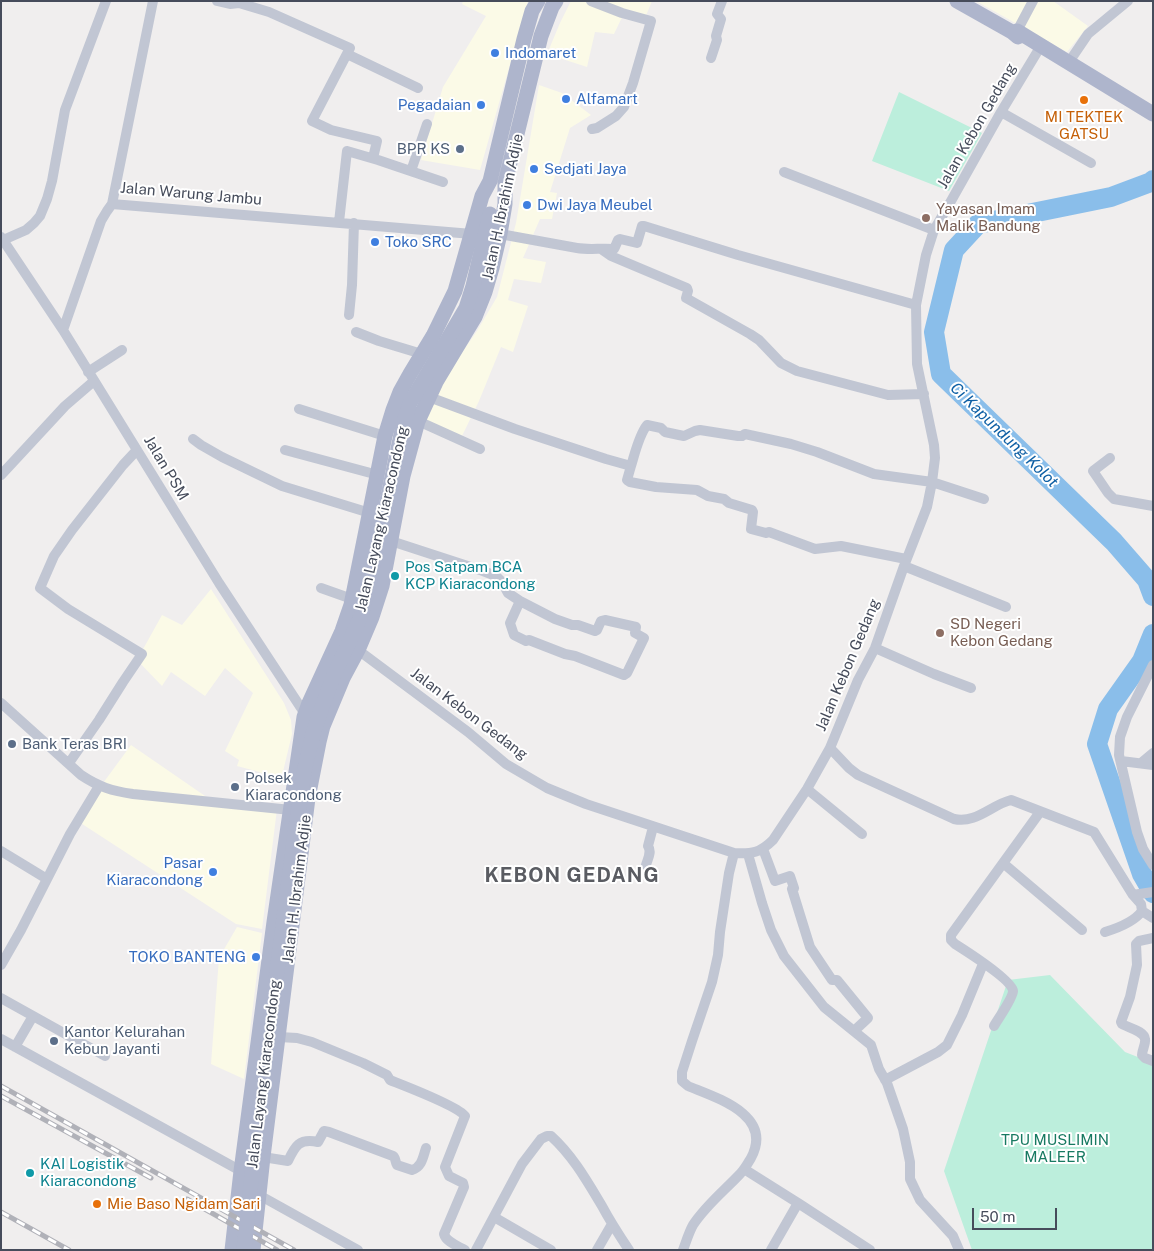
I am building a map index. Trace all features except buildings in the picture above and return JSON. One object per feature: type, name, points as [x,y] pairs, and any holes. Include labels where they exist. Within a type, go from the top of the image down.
[{"type":"main road","name":"Jalan H. Ibrahim Adjie","points":[[253,1250],[308,798],[318,742],[343,678],[372,618],[382,586],[403,476],[418,421],[436,382],[475,317],[490,276],[505,204],[497,184],[524,39],[532,11],[538,1]]},
{"type":"main road","name":"Jalan H. Ibrahim Adjie","points":[[232,1250],[274,922],[305,712],[342,631],[352,599],[385,436],[395,403],[443,317],[455,291],[482,196],[497,184],[541,36],[556,1]]},
{"type":"main road","points":[[957,1],[1072,64],[1153,114]]},
{"type":"main road","points":[[1014,32],[1039,49],[1070,66],[1072,64]]},
{"type":"main road","name":"Jalan Layang Kiaracondong","points":[[244,1250],[258,1125],[305,767],[320,710],[361,616],[403,425],[410,404],[466,308],[474,286],[497,184]]},
{"type":"main road","points":[[323,726],[320,729],[311,730],[304,724],[305,712],[314,700],[319,699],[328,704],[330,709]]},
{"type":"main road","points":[[292,803],[308,798]]},
{"type":"street","points":[[2,239],[26,230],[40,216],[48,199],[65,110],[106,1]]},
{"type":"street","name":"Jalan Warung Jambu","points":[[153,1],[112,204],[472,234]]},
{"type":"street","points":[[217,1],[230,4],[239,3],[269,12],[350,48],[312,121],[331,130],[377,141],[373,158]]},
{"type":"street","points":[[591,1],[650,21],[624,107],[616,116],[597,128],[592,129]]},
{"type":"street","points":[[710,58],[717,40],[716,36],[721,19],[717,14],[722,1]]},
{"type":"street","points":[[1014,32],[1033,1]]},
{"type":"street","points":[[1072,64],[1088,34],[1128,1]]},
{"type":"street","name":"Jalan Kebon Gedang","points":[[358,650],[468,732],[506,764],[548,788],[586,804],[734,854],[748,854],[763,849],[773,840],[807,790],[830,748],[858,680],[875,648],[927,507],[935,458],[925,391],[917,364],[916,304],[926,255],[934,230],[1039,49]]},
{"type":"street","points":[[347,54],[418,88]]},
{"type":"street","points":[[1001,112],[1090,163]]},
{"type":"street","points":[[411,171],[427,124]]},
{"type":"street","points":[[339,222],[347,151],[443,182]]},
{"type":"street","points":[[784,172],[934,230]]},
{"type":"street","points":[[63,330],[101,221],[112,204]]},
{"type":"street","points":[[349,315],[354,223]]},
{"type":"street","points":[[500,234],[587,249],[615,248],[620,239],[637,244],[643,226],[738,255],[916,304]]},
{"type":"street","name":"Jalan PSM","points":[[2,239],[63,330],[219,583],[305,712]]},
{"type":"street","points":[[597,248],[611,256],[687,288],[686,298],[750,334],[759,340],[782,363],[797,372],[888,395],[925,391]]},
{"type":"street","points":[[356,332],[422,354]]},
{"type":"street","points":[[1,475],[91,377],[122,350]]},
{"type":"street","points":[[428,397],[515,429],[630,466]]},
{"type":"street","points":[[299,409],[385,436]]},
{"type":"street","points":[[418,421],[480,449]]},
{"type":"street","points":[[984,499],[932,482],[874,474],[817,452],[777,440],[745,434],[738,436],[700,430],[679,436],[650,425],[646,426],[630,466],[627,479],[630,482],[656,487],[699,491],[708,496],[724,499],[729,503],[754,512],[751,529],[769,532],[815,549],[842,546],[905,563],[1006,607]]},
{"type":"street","points":[[193,439],[222,457],[282,486],[370,512]]},
{"type":"street","points":[[69,763],[142,654],[68,609],[40,588],[54,556],[72,530],[137,450]]},
{"type":"street","points":[[286,450],[378,475]]},
{"type":"street","points":[[1110,458],[1092,471],[1108,493],[1114,499],[1153,506]]},
{"type":"street","points":[[391,541],[496,576],[502,582],[508,594],[555,619],[595,631],[601,621],[605,620],[636,626],[635,633],[644,638],[627,673],[624,675],[582,658],[565,654],[514,635],[510,623],[520,601]]},
{"type":"street","points":[[321,588],[352,599]]},
{"type":"street","points":[[875,648],[971,688]]},
{"type":"street","points":[[1153,665],[1127,717],[1120,737],[1119,755],[1137,832],[1143,849],[1153,865]]},
{"type":"street","points":[[1,703],[81,775],[99,786],[133,794],[292,803]]},
{"type":"street","points":[[830,748],[858,775],[954,819],[972,819],[1009,800],[1094,832],[1141,904],[1142,911],[1139,915],[1121,926],[1105,932]]},
{"type":"street","points":[[1141,763],[1153,753]]},
{"type":"street","points":[[1120,761],[1153,765]]},
{"type":"street","points":[[1,965],[70,834],[99,786]]},
{"type":"street","points":[[807,790],[862,834]]},
{"type":"street","points":[[994,1026],[1012,996],[1013,990],[1000,975],[955,944],[951,940],[951,935],[1040,812]]},
{"type":"street","points":[[646,864],[650,855],[648,846],[654,828]]},
{"type":"street","points":[[763,849],[775,881],[790,876],[794,888],[792,889],[813,953],[832,980],[837,980],[868,1018],[854,1031]]},
{"type":"street","points":[[1,851],[47,879]]},
{"type":"street","points":[[683,1250],[693,1225],[707,1206],[744,1169],[755,1151],[756,1133],[745,1114],[713,1096],[684,1084],[682,1079],[682,1072],[712,982],[718,955],[729,873],[734,854]]},
{"type":"street","points":[[748,854],[771,930],[784,956],[824,1008],[871,1045],[879,1069],[896,1106],[907,1145],[910,1176],[913,1186],[920,1200],[953,1236],[959,1250]]},
{"type":"street","points":[[1002,863],[1082,930]]},
{"type":"street","points":[[1135,895],[1153,892]]},
{"type":"street","points":[[1142,911],[1153,918]]},
{"type":"street","points":[[1153,938],[1139,941],[1136,944],[1137,964],[1130,997],[1121,1022],[1144,1036],[1146,1041],[1142,1055],[1144,1058],[1153,1061]]},
{"type":"street","points":[[885,1080],[938,1052],[947,1045],[962,1015],[983,964]]},
{"type":"street","points":[[1,998],[105,1056]]},
{"type":"street","points":[[15,1047],[33,1016]]},
{"type":"street","points":[[278,1037],[303,1039],[362,1063],[387,1075],[390,1080],[450,1106],[465,1116],[445,1167],[449,1176],[463,1183],[464,1187],[444,1234],[447,1240],[464,1250]]},
{"type":"street","points":[[1,1039],[241,1171]]},
{"type":"street","points":[[263,1157],[288,1161],[293,1150],[301,1142],[310,1140],[318,1142],[324,1131],[393,1156],[397,1165],[412,1170],[421,1163],[426,1148]]},
{"type":"street","points":[[476,1250],[522,1164],[539,1141],[549,1136],[565,1149],[629,1250]]},
{"type":"street","points":[[744,1169],[870,1250]]},
{"type":"street","points":[[259,1195],[358,1250]]},
{"type":"street","points":[[770,1250],[798,1203]]},
{"type":"street","points":[[494,1217],[550,1250]]},
{"type":"street","points":[[597,1250],[612,1224]]},
{"type":"shaded area","points":[[463,1],[528,1],[480,170],[421,160],[443,87],[486,16],[462,4]]},
{"type":"shaded area","points":[[571,1],[652,1],[645,18],[625,11],[614,34],[595,32],[587,67],[547,54]]},
{"type":"shaded area","points":[[976,1],[1053,1],[1088,26],[1067,52]]},
{"type":"shaded area","points":[[539,85],[562,93],[591,115],[570,128],[550,192],[557,193],[552,219],[540,219],[523,258],[546,262],[541,283],[514,279],[508,300],[528,306],[513,352],[501,347],[479,401],[461,438],[421,420],[450,370],[477,331],[497,297],[516,223]]},
{"type":"shaded area","points":[[211,589],[284,703],[291,720],[292,734],[281,780],[237,766],[239,760],[225,751],[253,693],[225,668],[205,696],[171,672],[162,686],[137,660],[162,615],[182,625]]},
{"type":"shaded area","name":"Pasar Kiaracondong","points":[[131,745],[208,798],[277,809],[262,929],[236,924],[76,820]]},
{"type":"shaded area","points":[[237,927],[262,933],[244,1079],[211,1064],[219,958]]},
{"type":"green space","points":[[899,92],[982,133],[949,191],[872,161]]},
{"type":"green space","name":"TPU MUSLIMIN MALEER","points":[[1050,975],[1125,1052],[1153,1063],[1153,1250],[972,1250],[944,1171],[1008,980]]},
{"type":"waterway","name":"Ci Kapundung Kolot","points":[[1153,180],[1111,197],[978,224],[954,250],[934,332],[941,374],[1114,542],[1147,580],[1153,596]]},
{"type":"waterway","name":"Ci Kapundung Kolot","points":[[1153,634],[1142,661],[1108,709],[1097,744],[1142,874],[1153,893]]},
{"type":"railway","points":[[1,1086],[294,1250]]},
{"type":"railway","points":[[1,1096],[151,1178]]},
{"type":"railway","points":[[187,1199],[277,1250]]},
{"type":"railway","points":[[1,1212],[69,1250]]},
{"type":"place","name":"Indomaret","points":[[495,53]]},
{"type":"place","name":"Alfamart","points":[[566,99]]},
{"type":"place","name":"MI TEKTEK GATSU","points":[[1084,100]]},
{"type":"place","name":"Pegadaian","points":[[481,105]]},
{"type":"place","name":"BPR KS","points":[[460,149]]},
{"type":"place","name":"Sedjati Jaya","points":[[534,169]]},
{"type":"place","name":"Dwi Jaya Meubel","points":[[527,205]]},
{"type":"place","name":"Yayasan Imam Malik Bandung","points":[[926,218]]},
{"type":"place","name":"Toko SRC","points":[[375,242]]},
{"type":"place","name":"Pos Satpam BCA KCP Kiaracondong","points":[[395,576]]},
{"type":"place","name":"SD Negeri Kebon Gedang","points":[[940,633]]},
{"type":"place","name":"Bank Teras BRI","points":[[12,744]]},
{"type":"place","name":"Polsek Kiaracondong","points":[[235,787]]},
{"type":"place","name":"Pasar Kiaracondong","points":[[213,872]]},
{"type":"place","name":"TOKO BANTENG","points":[[256,957]]},
{"type":"place","name":"Kantor Kelurahan Kebun Jayanti","points":[[54,1041]]},
{"type":"place","name":"KAI Logistik Kiaracondong","points":[[30,1173]]},
{"type":"place","name":"Mie Baso Ngidam Sari","points":[[97,1204]]},
{"type":"district","name":"KEBON GEDANG","points":[[572,876]]}]
